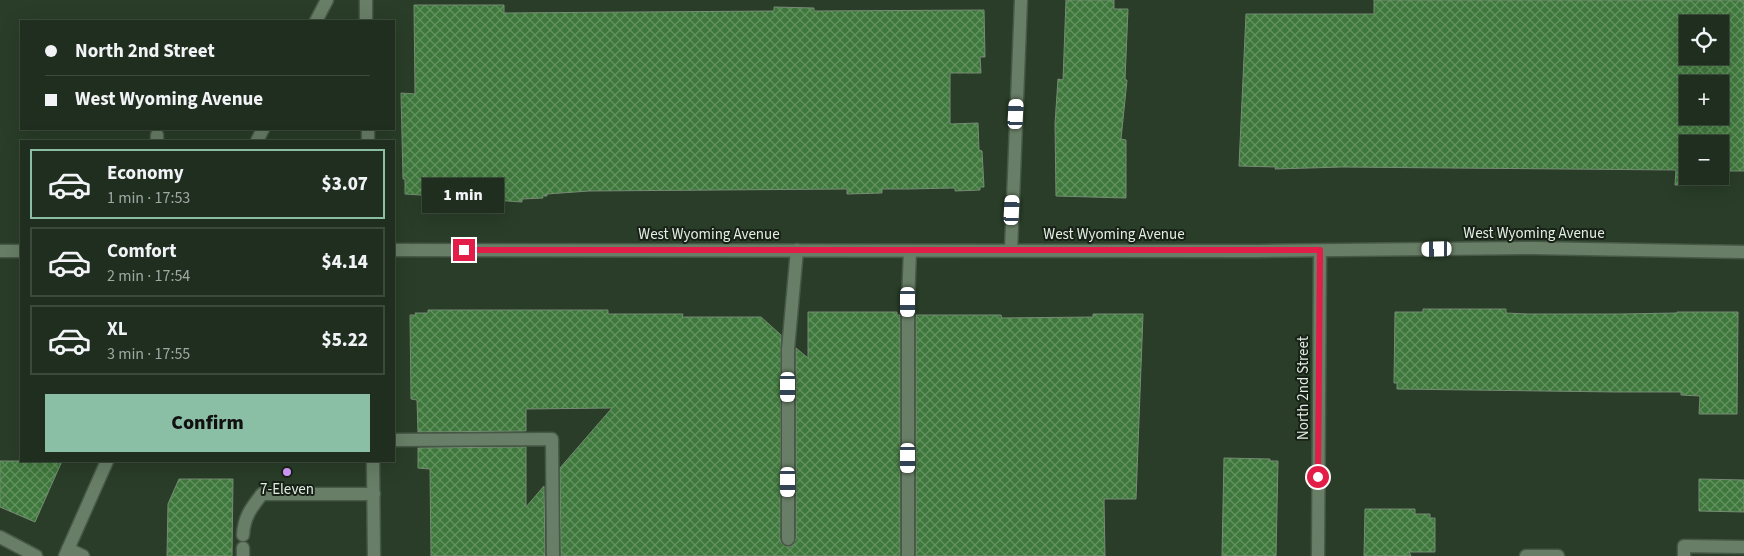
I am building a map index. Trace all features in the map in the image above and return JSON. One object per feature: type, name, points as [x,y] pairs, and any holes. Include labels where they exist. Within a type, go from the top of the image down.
[{"type":"street","points":[[317,20],[327,0]]},
{"type":"street","points":[[366,0],[366,20]]},
{"type":"street","points":[[1011,250],[1022,0]]},
{"type":"street","name":"West Wyoming Avenue","points":[[395,250],[1257,251],[1533,248],[1744,252]]},
{"type":"street","points":[[788,538],[788,349],[798,250]]},
{"type":"street","name":"North 2nd Street","points":[[1318,556],[1320,250]]},
{"type":"street","points":[[0,251],[20,251]]},
{"type":"street","points":[[908,556],[908,302],[910,251]]},
{"type":"street","points":[[395,440],[552,440],[553,556]]},
{"type":"street","points":[[83,556],[66,553],[107,462]]},
{"type":"street","points":[[373,462],[374,556]]},
{"type":"street","points":[[243,535],[244,523],[252,506],[262,494],[374,494]]},
{"type":"street","points":[[0,537],[36,556]]},
{"type":"street","points":[[1684,556],[1684,546],[1744,547]]},
{"type":"street","points":[[1526,556],[1558,556]]},
{"type":"building","points":[[1066,0],[1114,0],[1114,9],[1128,9],[1125,80],[1127,80],[1121,139],[1126,140],[1126,198],[1056,196],[1055,124],[1058,79],[1063,80]]},
{"type":"building","points":[[1374,0],[1744,0],[1744,171],[1729,171],[1729,135],[1679,135],[1679,185],[1675,185],[1676,170],[1342,167],[1275,169],[1276,167],[1239,166],[1246,14],[1374,14]]},
{"type":"building","points":[[414,5],[504,5],[504,13],[774,11],[774,7],[814,8],[814,11],[984,10],[985,57],[980,57],[981,73],[950,73],[950,124],[978,123],[979,150],[982,151],[984,187],[980,187],[980,190],[955,191],[955,188],[882,189],[882,193],[847,194],[847,189],[589,191],[547,194],[547,196],[542,196],[543,198],[522,199],[522,202],[405,194],[401,93],[415,94]]},
{"type":"building","points":[[1423,309],[1506,309],[1506,313],[1528,314],[1738,312],[1737,414],[1699,414],[1700,396],[1681,395],[1681,392],[1397,389],[1397,383],[1394,383],[1395,312],[1423,312]]},
{"type":"building","points":[[428,310],[608,310],[608,314],[683,314],[682,317],[761,317],[781,335],[780,539],[781,543],[788,547],[792,546],[796,539],[796,348],[808,358],[808,312],[897,312],[897,315],[900,315],[900,556],[561,556],[560,468],[612,408],[526,409],[526,431],[418,432],[417,400],[411,399],[410,315],[428,313]]},
{"type":"building","points":[[1093,314],[1143,314],[1136,499],[1104,499],[1105,556],[916,556],[916,315],[1001,315],[1002,318],[1093,317]]},
{"type":"building","points":[[526,447],[526,507],[544,486],[545,556],[431,556],[430,469],[418,468],[418,448]]},
{"type":"building","points":[[1224,458],[1270,459],[1270,461],[1278,461],[1276,556],[1222,556]]},
{"type":"building","points":[[0,461],[62,462],[35,522],[0,507]]},
{"type":"building","points":[[179,479],[233,479],[232,556],[167,556],[168,504]]},
{"type":"building","points":[[1699,479],[1744,480],[1744,512],[1699,511]]},
{"type":"building","points":[[1365,509],[1415,509],[1415,514],[1430,514],[1430,518],[1435,518],[1435,552],[1409,552],[1411,556],[1364,556]]},
{"type":"place","name":"7-Eleven","points":[[287,472]]},
{"type":"route","points":[[464,250],[1320,250],[1318,477]]}]
